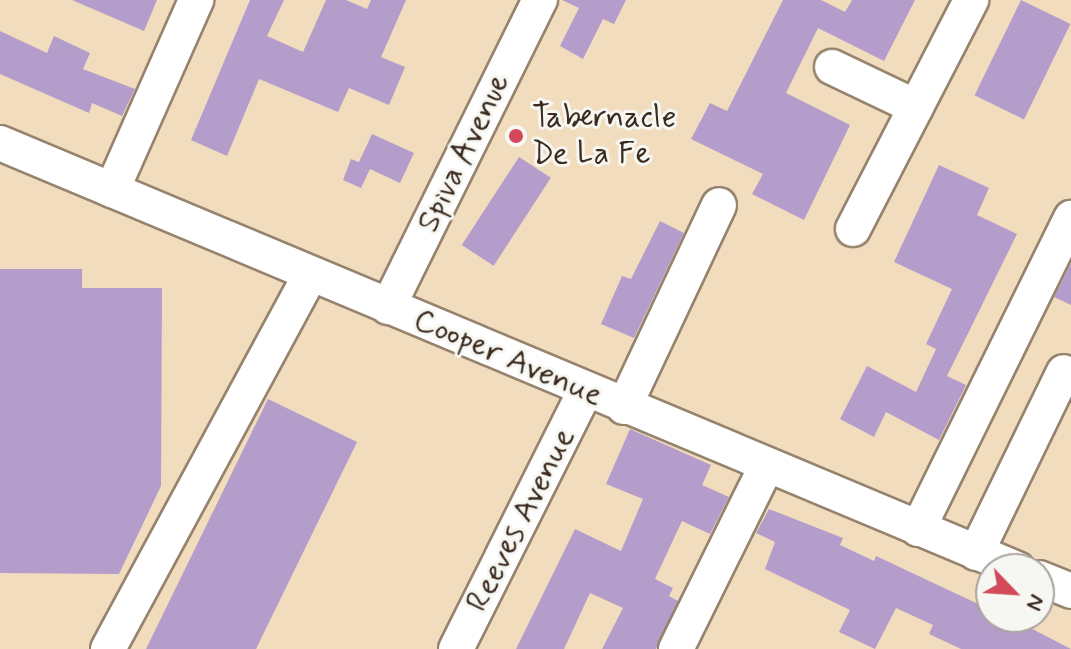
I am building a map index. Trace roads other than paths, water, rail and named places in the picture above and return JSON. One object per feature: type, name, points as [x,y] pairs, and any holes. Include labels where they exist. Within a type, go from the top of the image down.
[{"type":"street","points":[[112,190],[196,0]]},
{"type":"street","name":"Spiva Avenue","points":[[388,307],[540,0]]},
{"type":"street","points":[[853,229],[971,0]]},
{"type":"street","points":[[832,67],[916,107]]},
{"type":"street","name":"Cooper Avenue","points":[[0,143],[976,553]]},
{"type":"street","points":[[624,407],[719,205]]},
{"type":"street","points":[[918,529],[1071,218]]},
{"type":"street","points":[[108,649],[311,274]]},
{"type":"street","points":[[976,553],[1064,372]]},
{"type":"street","name":"Reeves Avenue","points":[[456,649],[585,391]]},
{"type":"street","points":[[676,649],[766,467]]},
{"type":"place","name":"Tabernacle De La Fe","points":[[516,136]]}]
